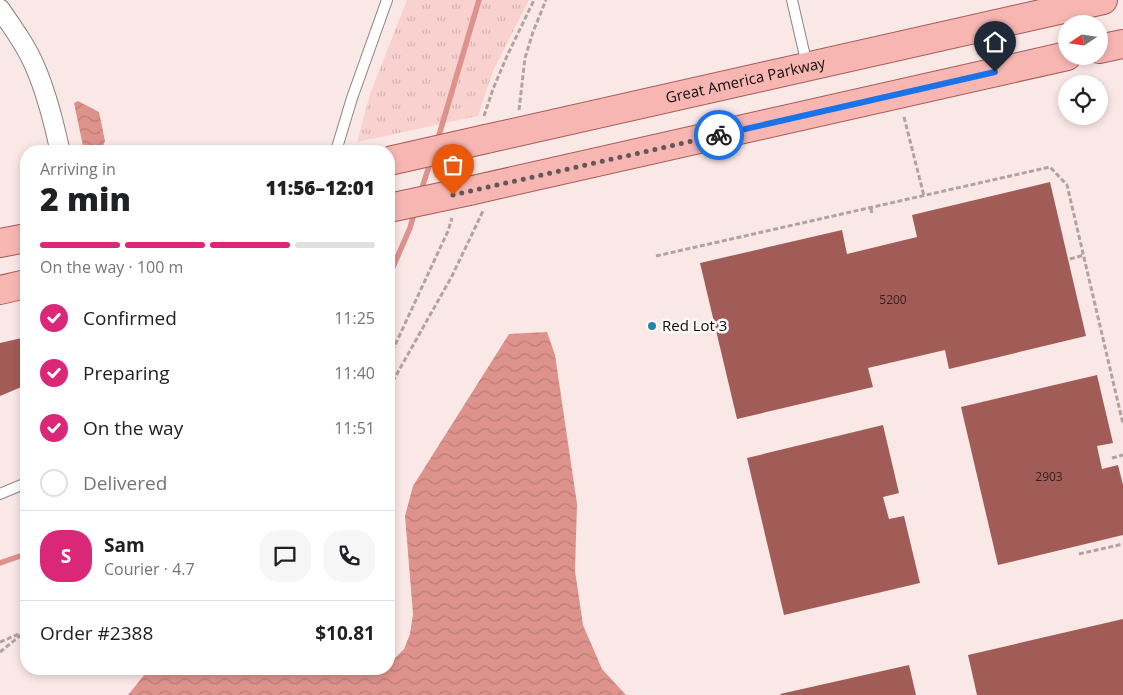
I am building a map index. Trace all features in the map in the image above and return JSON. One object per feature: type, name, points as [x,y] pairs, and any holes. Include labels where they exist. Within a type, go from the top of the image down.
[{"type":"main road","name":"Great America Parkway","points":[[395,160],[1103,0]]},
{"type":"main road","points":[[1108,47],[1123,44]]},
{"type":"main road","points":[[395,207],[482,189],[1058,58]]},
{"type":"main road","points":[[0,243],[20,239]]},
{"type":"main road","points":[[0,290],[20,285]]},
{"type":"street","points":[[0,9],[23,43],[36,68],[52,116],[59,145]]},
{"type":"lane","points":[[338,145],[352,98],[387,0]]},
{"type":"lane","points":[[792,0],[807,67]]},
{"type":"lane","points":[[0,494],[20,485]]},
{"type":"path","points":[[524,130],[519,111],[525,58],[546,0]]},
{"type":"path","points":[[904,117],[924,196]]},
{"type":"path","points":[[656,256],[1050,167],[1068,185],[1123,424]]},
{"type":"path","points":[[395,377],[452,276],[482,189]]},
{"type":"path","points":[[871,208],[872,215]]},
{"type":"path","points":[[1070,259],[1084,255]]},
{"type":"path","points":[[1112,458],[1123,455]]},
{"type":"path","points":[[1079,554],[1123,544]]},
{"type":"path","points":[[0,642],[20,634]]},
{"type":"path","points":[[0,652],[20,636]]},
{"type":"green space","points":[[407,0],[529,0],[493,71],[478,116],[357,142],[370,94]]},
{"type":"water","points":[[78,101],[99,112],[105,141],[103,145],[83,145],[74,103]]},
{"type":"water","points":[[547,332],[555,355],[577,504],[575,571],[583,625],[602,669],[626,695],[128,695],[144,675],[395,675],[395,658],[404,649],[410,634],[413,614],[405,516],[413,486],[509,334]]},
{"type":"building","points":[[1050,182],[1086,336],[949,369],[945,350],[868,368],[873,387],[737,419],[700,263],[842,230],[847,254],[917,237],[912,215]]},
{"type":"building","points":[[20,338],[20,388],[0,396],[0,343]]},
{"type":"building","points":[[1097,375],[1113,443],[1097,446],[1102,469],[1118,465],[1123,485],[1123,535],[998,565],[961,407]]},
{"type":"building","points":[[883,425],[899,493],[883,497],[889,519],[904,516],[920,583],[784,615],[747,458]]},
{"type":"building","points":[[1123,619],[1123,695],[977,695],[968,655]]},
{"type":"building","points":[[909,665],[916,695],[780,694]]},
{"type":"waterway","points":[[437,142],[479,0]]},
{"type":"waterway","points":[[420,194],[431,160]]},
{"type":"waterway","points":[[395,262],[410,228],[415,210]]},
{"type":"waterway","points":[[0,563],[20,556]]},
{"type":"way so far","points":[[453,195],[719,135]]},
{"type":"place","name":"Red Lot 3","points":[[652,326]]},
{"type":"route","points":[[719,135],[995,72]]}]
